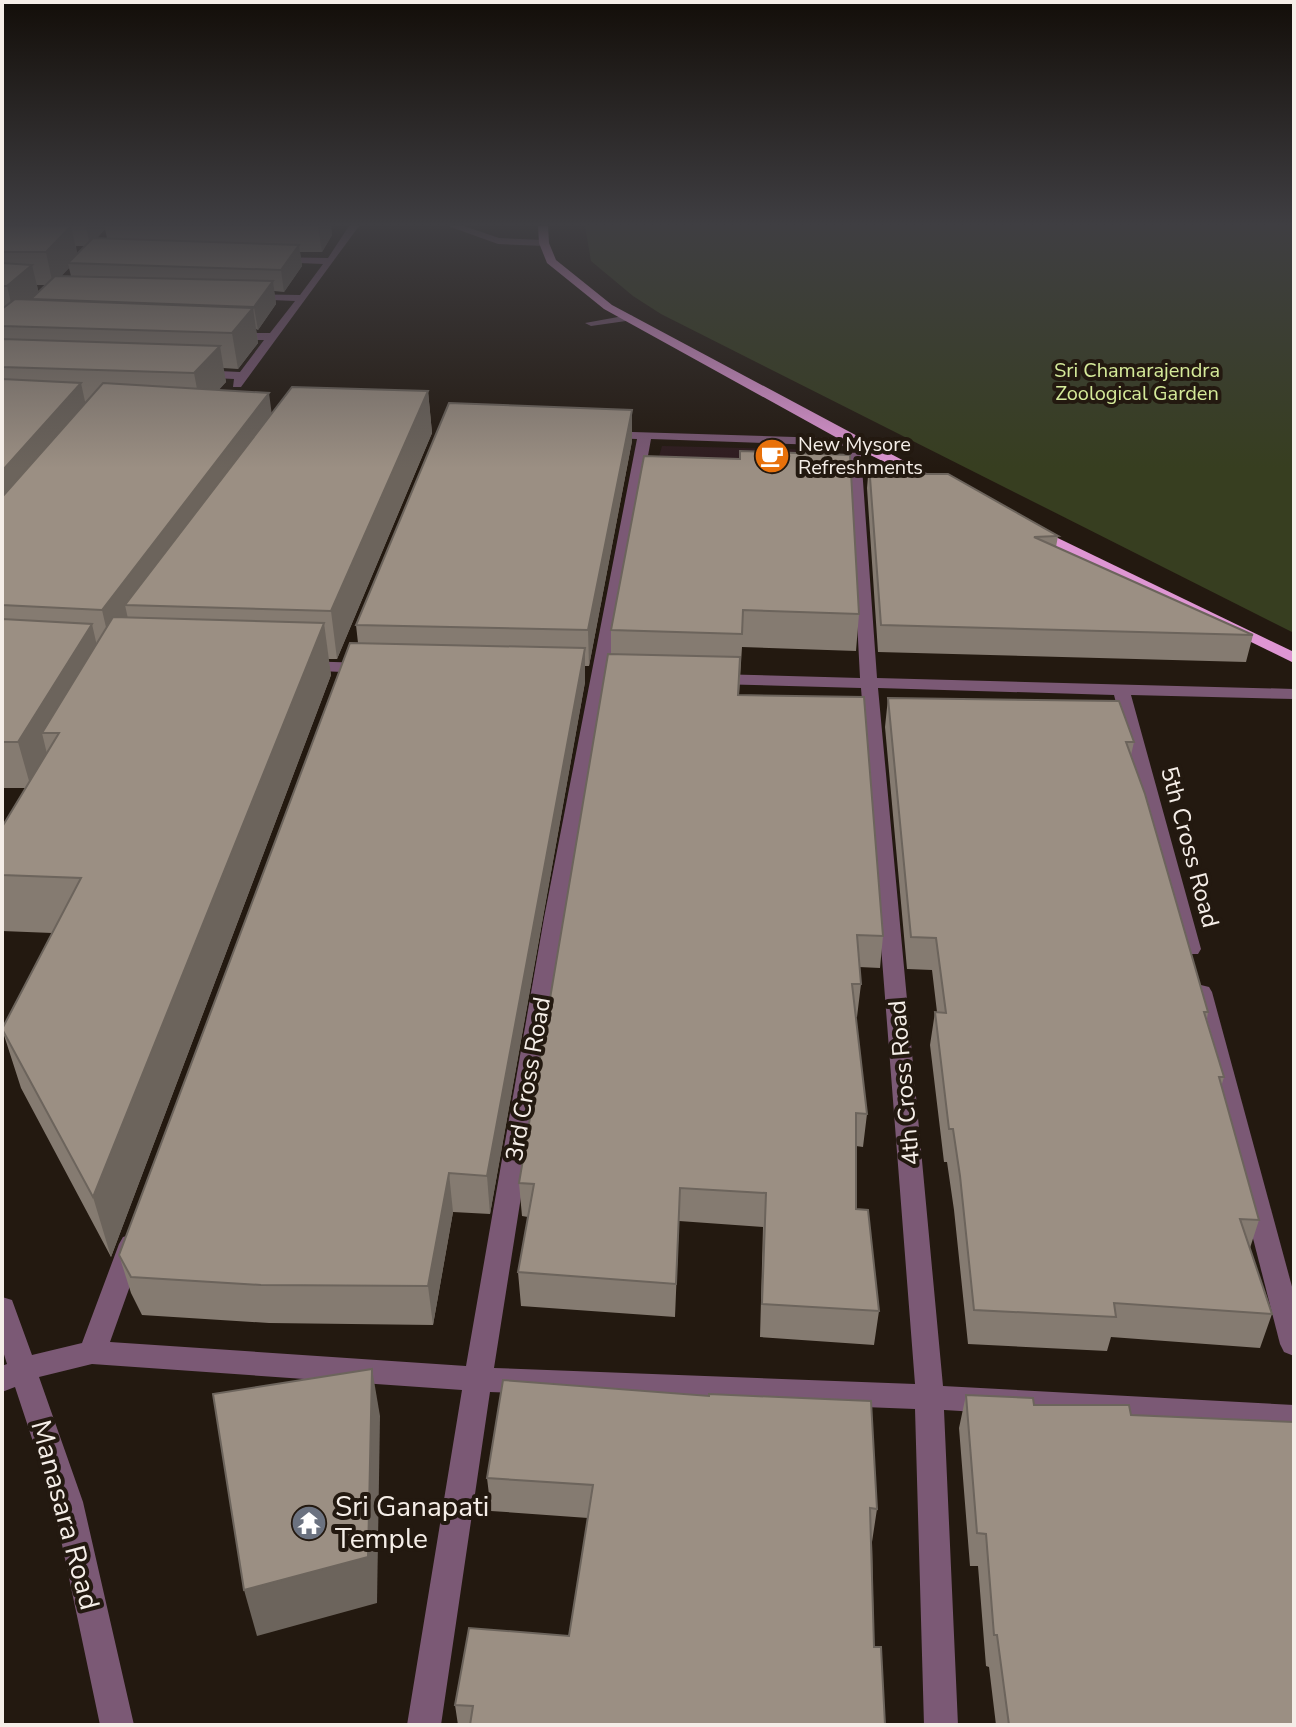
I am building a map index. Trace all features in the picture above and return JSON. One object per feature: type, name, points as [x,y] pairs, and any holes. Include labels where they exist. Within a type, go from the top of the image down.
[{"type":"main road","points":[[612,307],[855,442],[954,491]]},
{"type":"main road","points":[[1025,526],[1294,658]]},
{"type":"street","points":[[223,398],[244,376],[295,307]]},
{"type":"street","points":[[591,323],[629,318]]},
{"type":"street","points":[[224,335],[271,337]]},
{"type":"street","points":[[184,374],[244,376]]},
{"type":"street","points":[[584,433],[855,442]]},
{"type":"street","name":"3rd Cross Road","points":[[424,1725],[477,1379],[596,676],[645,435]]},
{"type":"street","name":"4th Cross Road","points":[[855,442],[869,682],[928,1397],[941,1725]]},
{"type":"street","points":[[285,666],[376,669]]},
{"type":"street","points":[[702,678],[1294,694]]},
{"type":"street","name":"5th Cross Road","points":[[1121,689],[1294,1344]]},
{"type":"street","points":[[92,1352],[142,1218]]},
{"type":"street","name":"Manasara Road","points":[[2,1308],[12,1374],[68,1502],[117,1725]]},
{"type":"street","points":[[12,1374],[92,1352],[477,1379],[928,1397],[1294,1418]]},
{"type":"shaded area","points":[[662,446],[824,450],[826,482],[657,463]]},
{"type":"green space","name":"Sri Chamarajendra Zoological Garden","points":[[649,307],[1294,307],[1294,633]]},
{"type":"building","points":[[253,308],[232,333],[2,326],[2,309]]},
{"type":"building","points":[[2,339],[220,346],[194,373],[2,367]]},
{"type":"building","points":[[2,379],[81,383],[2,471]]},
{"type":"building","points":[[103,383],[269,393],[102,610],[2,605],[2,497]]},
{"type":"building","points":[[292,387],[428,391],[331,611],[125,605]]},
{"type":"building","points":[[449,403],[632,410],[588,630],[356,625]]},
{"type":"building","points":[[740,451],[850,455],[859,614],[743,610],[742,634],[611,630],[644,456],[740,459]]},
{"type":"building","points":[[869,464],[902,464],[905,474],[948,474],[1058,536],[1034,537],[1253,635],[881,625]]},
{"type":"building","points":[[113,617],[324,623],[93,1197],[2,1029],[81,878],[2,875],[2,827],[59,733],[42,733]]},
{"type":"building","points":[[2,619],[92,624],[18,742],[2,742]]},
{"type":"building","points":[[350,643],[585,648],[487,1176],[449,1173],[428,1286],[261,1285],[131,1277],[119,1255]]},
{"type":"building","points":[[608,654],[740,657],[738,695],[864,697],[883,936],[857,935],[861,984],[852,984],[867,1114],[856,1113],[856,1209],[868,1210],[879,1311],[762,1304],[766,1193],[680,1188],[676,1284],[518,1272],[534,1184],[519,1183]]},
{"type":"building","points":[[888,698],[1119,701],[1134,742],[1126,742],[1145,794],[1208,1012],[1204,1012],[1224,1077],[1219,1077],[1259,1220],[1240,1219],[1272,1314],[1114,1303],[1116,1317],[974,1310],[960,1176],[953,1129],[949,1129],[935,1012],[946,1013],[936,938],[911,937]]},
{"type":"building","name":"Sri Ganapati Temple","points":[[372,1369],[368,1557],[244,1590],[213,1394]]},
{"type":"building","points":[[503,1380],[709,1396],[871,1401],[877,1509],[870,1508],[874,1647],[881,1647],[885,1725],[470,1725],[473,1706],[455,1705],[469,1628],[569,1636],[593,1485],[487,1478]]},
{"type":"building","points":[[966,1395],[1033,1398],[1034,1405],[1129,1405],[1131,1415],[1294,1422],[1294,1725],[1009,1725],[997,1635],[994,1635],[986,1534],[977,1533]]},
{"type":"place","name":"New Mysore Refreshments","points":[[772,456]]},
{"type":"place","name":"Sri Ganapati Temple","points":[[309,1523]]}]
